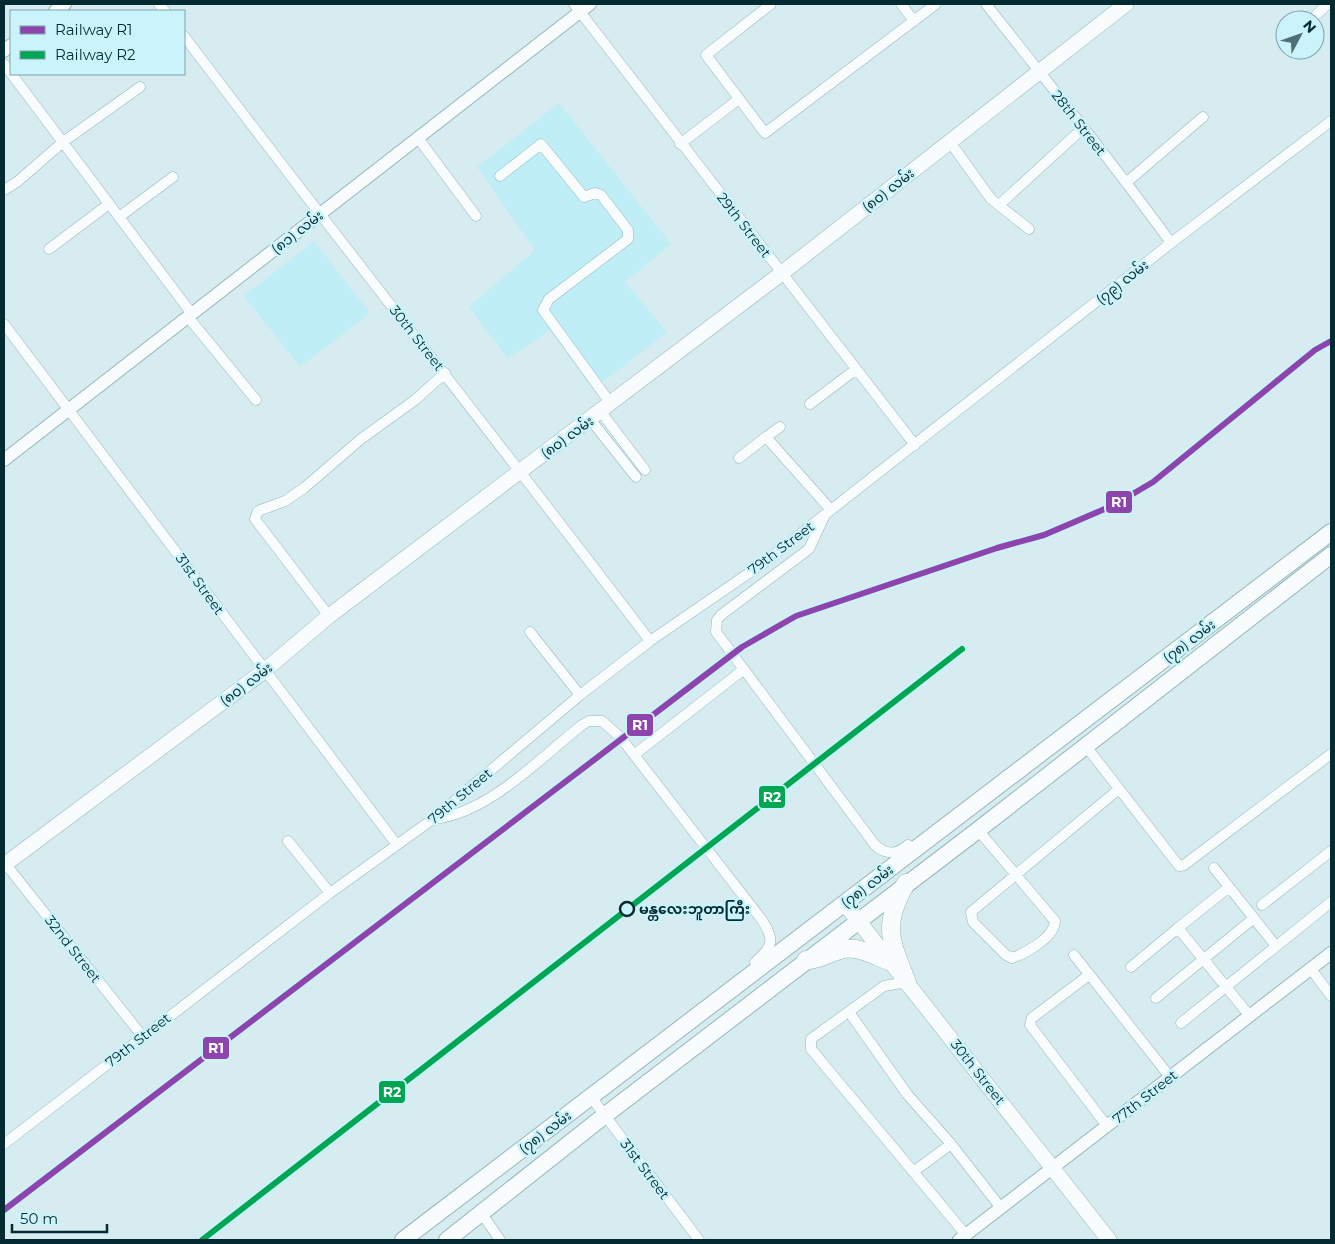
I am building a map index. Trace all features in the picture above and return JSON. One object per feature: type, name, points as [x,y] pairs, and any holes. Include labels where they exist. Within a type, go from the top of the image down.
[{"type":"highway","points":[[906,883],[892,909],[890,920],[894,949],[907,982]]},
{"type":"highway","points":[[806,960],[814,960],[846,949],[857,950],[891,962]]},
{"type":"main road","name":"(၈၀) လမ်း","points":[[4,863],[264,671],[329,616],[521,470],[601,412],[1126,4]]},
{"type":"main road","name":"(၇၈) လမ်း","points":[[403,1240],[1331,532]]},
{"type":"main road","name":"(၇၈) လမ်း","points":[[447,1240],[604,1116],[906,883],[978,830],[1331,555]]},
{"type":"main road","name":"30th Street","points":[[845,904],[1109,1240]]},
{"type":"street","points":[[771,4],[706,55],[765,133],[936,4]]},
{"type":"street","points":[[901,4],[914,21]]},
{"type":"street","name":"28th Street","points":[[986,4],[1082,129],[1127,182],[1171,243]]},
{"type":"street","name":"(၈၁) လမ်း","points":[[4,460],[418,138],[581,6]]},
{"type":"street","name":"29th Street","points":[[581,6],[680,144],[915,445]]},
{"type":"street","name":"30th Street","points":[[185,37],[319,215],[521,470],[650,641]]},
{"type":"street","points":[[12,75],[119,217],[190,316],[256,400]]},
{"type":"street","points":[[4,190],[17,182],[63,142],[140,87]]},
{"type":"street","points":[[680,144],[739,99]]},
{"type":"street","points":[[1127,182],[1203,117]]},
{"type":"street","name":"(၇၉) လမ်း","points":[[915,445],[1171,243],[1331,121]]},
{"type":"street","points":[[999,205],[1082,129]]},
{"type":"street","points":[[418,138],[476,216]]},
{"type":"street","points":[[950,142],[991,199],[1029,229]]},
{"type":"street","points":[[500,176],[541,144],[584,197],[595,193],[601,195],[628,230],[628,239],[549,300],[544,310],[636,477]]},
{"type":"street","points":[[119,217],[173,177]]},
{"type":"street","points":[[49,249],[109,204]]},
{"type":"street","name":"31st Street","points":[[4,324],[264,671],[397,844]]},
{"type":"street","points":[[810,404],[855,370]]},
{"type":"street","points":[[329,616],[255,519],[258,511],[285,501],[304,488],[361,439],[415,400],[445,373]]},
{"type":"street","points":[[601,412],[645,470]]},
{"type":"street","points":[[739,458],[780,427]]},
{"type":"street","points":[[766,437],[828,512],[809,550],[721,615],[716,625],[719,638],[881,850],[897,852],[991,787],[1004,782]]},
{"type":"street","name":"79th Street","points":[[4,1144],[330,893],[433,819],[580,695],[650,641],[762,564],[915,445]]},
{"type":"street","points":[[530,632],[580,695]]},
{"type":"street","points":[[634,755],[743,670]]},
{"type":"street","points":[[433,819],[450,818],[486,800],[582,725],[595,720],[608,724],[634,755],[768,930],[772,938],[768,950],[694,1012],[689,1023]]},
{"type":"street","points":[[1085,745],[1175,863],[1184,865],[1331,754]]},
{"type":"street","points":[[978,830],[1016,873],[1055,920],[1055,927],[1051,934],[1012,958],[1006,955],[973,922],[972,912],[1016,873],[1119,790]]},
{"type":"street","points":[[288,841],[330,893]]},
{"type":"street","points":[[1262,905],[1331,851]]},
{"type":"street","name":"32nd Street","points":[[4,863],[143,1037]]},
{"type":"street","points":[[1214,868],[1276,946]]},
{"type":"street","points":[[1132,967],[1230,887]]},
{"type":"street","points":[[1181,1023],[1331,902]]},
{"type":"street","points":[[1156,998],[1254,918]]},
{"type":"street","points":[[1178,928],[1249,1016]]},
{"type":"street","name":"77th Street","points":[[962,1238],[1331,953]]},
{"type":"street","points":[[1074,955],[1170,1077]]},
{"type":"street","points":[[1311,968],[1331,996]]},
{"type":"street","points":[[1089,976],[1032,1018],[1030,1025],[1107,1126]]},
{"type":"street","points":[[907,982],[884,986],[811,1039],[811,1048],[913,1172],[962,1238]]},
{"type":"street","points":[[849,1012],[907,1094],[951,1144],[1001,1208]]},
{"type":"street","name":"31st Street","points":[[591,1097],[699,1240]]},
{"type":"street","points":[[913,1172],[951,1144]]},
{"type":"street","points":[[482,1214],[500,1240]]},
{"type":"shaded area","points":[[559,103],[671,244],[625,282],[667,332],[593,390],[550,330],[508,359],[469,307],[535,250],[477,167]]},
{"type":"shaded area","points":[[314,241],[370,313],[300,367],[244,296]]},
{"type":"rail line","name":"R1","points":[[4,1210],[742,647],[796,616],[997,548],[1044,535],[1114,505],[1153,482],[1315,350],[1331,341]]},
{"type":"rail line","name":"R2","points":[[202,1240],[962,649]]},
{"type":"place","name":"မန္တလေးဘူတာကြီး","points":[[627,909]]}]
